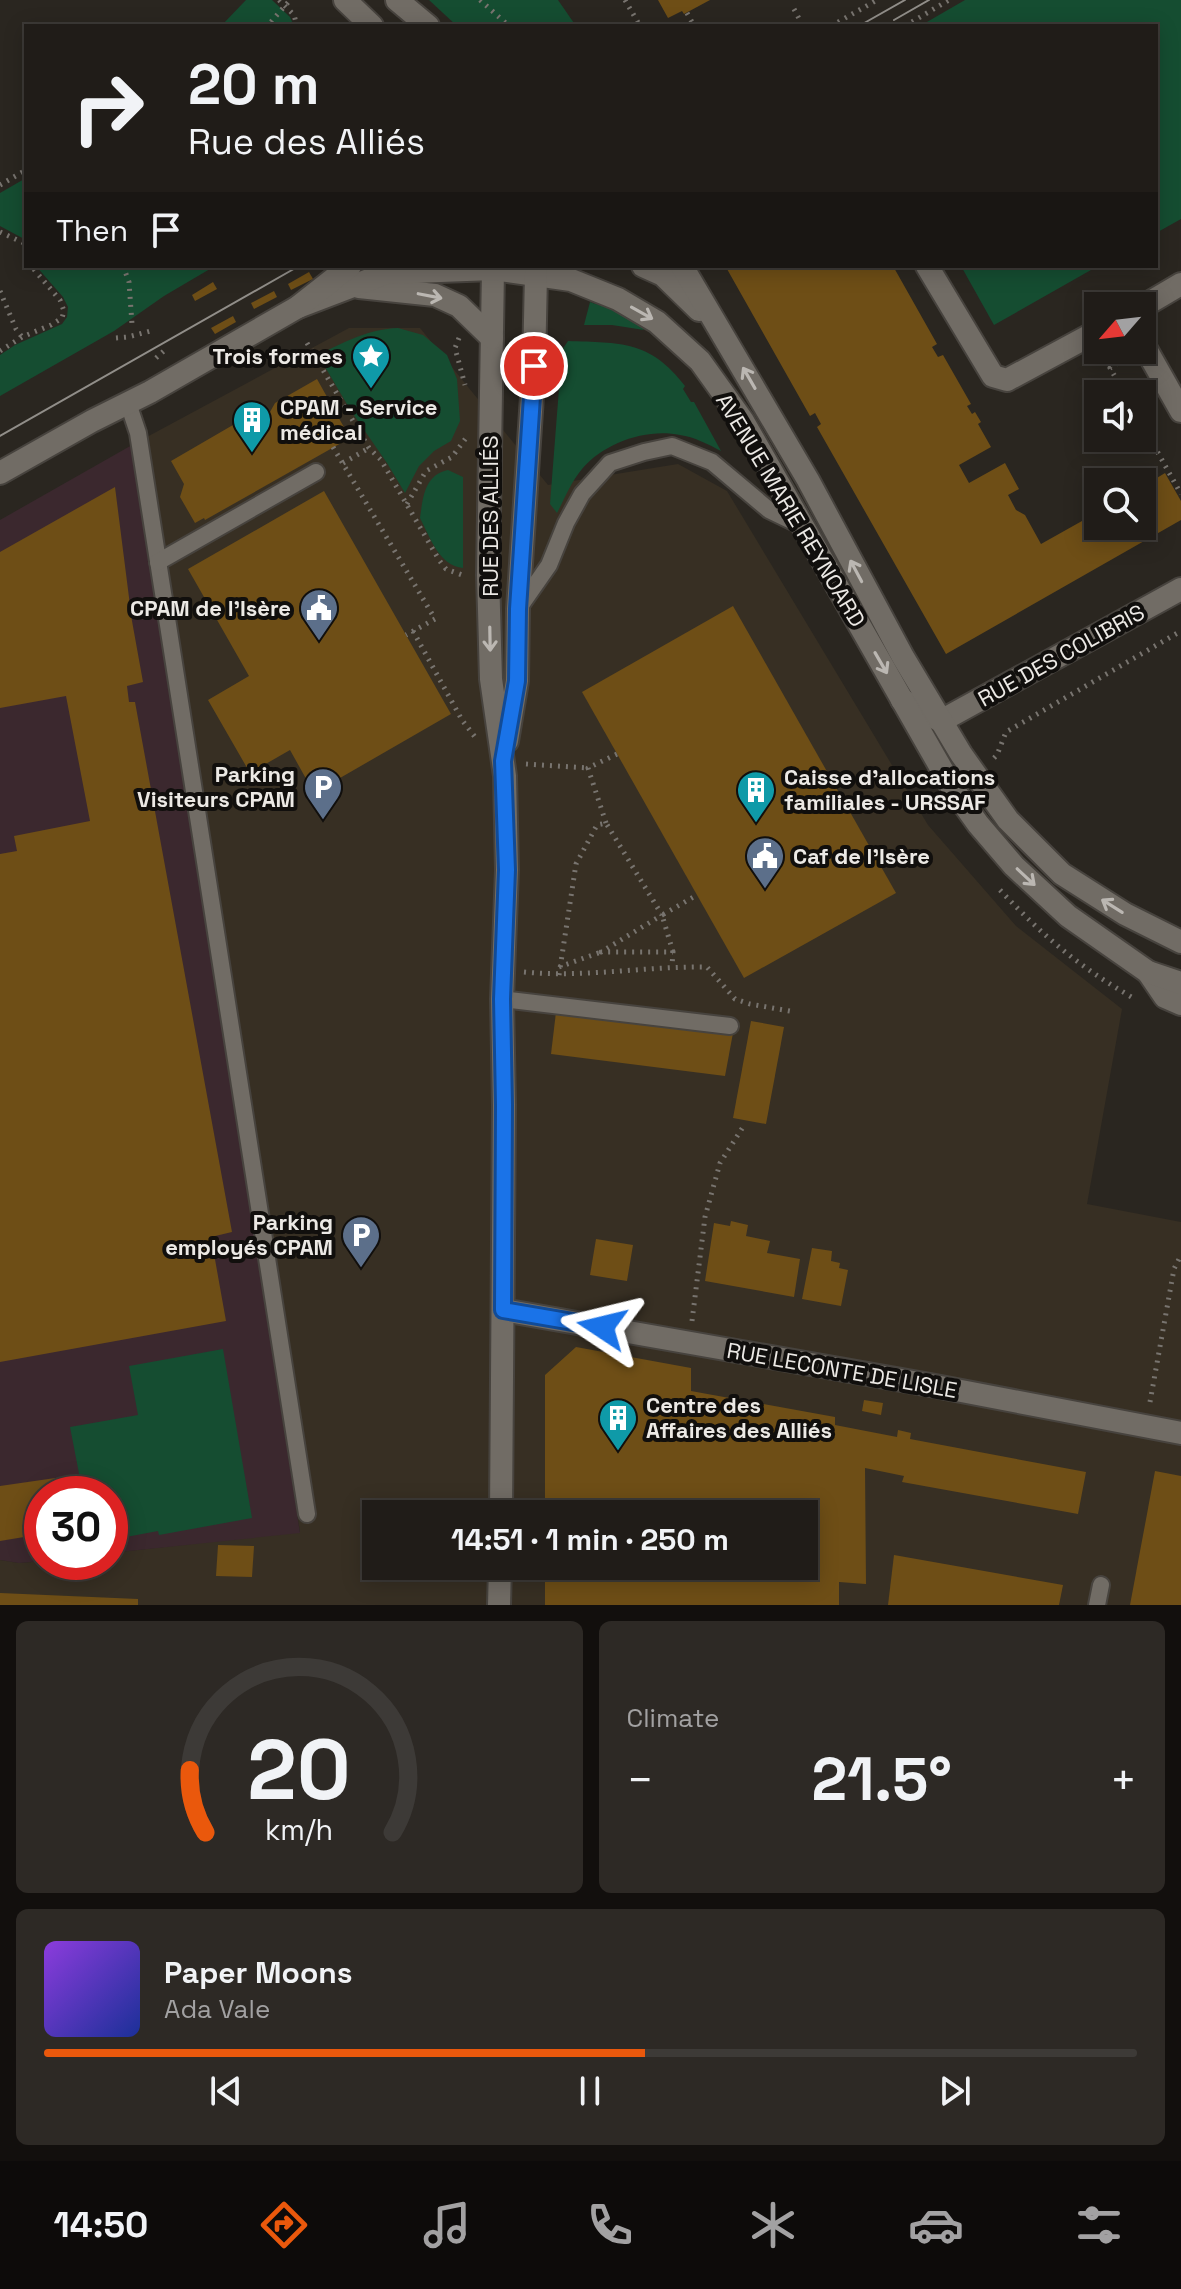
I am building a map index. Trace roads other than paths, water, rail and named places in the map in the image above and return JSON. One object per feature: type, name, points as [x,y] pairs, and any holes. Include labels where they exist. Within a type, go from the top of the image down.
[{"type":"main road","points":[[345,0],[370,24]]},
{"type":"main road","points":[[397,0],[426,24]]},
{"type":"main road","name":"AVENUE MARIE REYNOARD","points":[[0,473],[160,387],[352,276],[394,270],[461,268]]},
{"type":"main road","name":"RUE DES ALLIÉS","points":[[494,268],[488,575],[491,679],[503,761],[507,870],[502,999],[501,1500]]},
{"type":"main road","name":"AVENUE MARIE REYNOARD","points":[[508,268],[535,270],[571,280],[618,299],[657,322],[700,361],[743,421],[953,789],[978,824],[1014,866],[1068,916],[1148,972],[1181,983]]},
{"type":"main road","points":[[647,268],[663,275],[721,329]]},
{"type":"main road","name":"AVENUE MARIE REYNOARD","points":[[683,268],[808,480],[903,657],[975,774],[1008,820],[1062,874],[1125,914],[1181,942]]},
{"type":"main road","points":[[928,268],[993,376],[1007,380],[1084,339]]},
{"type":"main road","name":"RUE DES ALLIÉS","points":[[503,761],[517,681],[518,609],[534,366],[535,270]]},
{"type":"main road","points":[[352,276],[435,295],[459,306],[492,338]]},
{"type":"main road","points":[[1156,299],[1181,284]]},
{"type":"main road","points":[[1147,364],[1181,411]]},
{"type":"main road","name":"RUE DES COLIBRIS","points":[[941,721],[1181,589]]},
{"type":"main road","name":"AVENUE MARIE REYNOARD","points":[[902,700],[941,721]]},
{"type":"main road","name":"AVENUE MARIE REYNOARD","points":[[1148,972],[1165,997],[1181,1004]]},
{"type":"main road","name":"RUE LECONTE DE LISLE","points":[[503,1310],[930,1385],[1181,1433]]},
{"type":"main road","points":[[499,1605],[500,1580]]},
{"type":"lane","points":[[128,403],[138,433],[307,1514]]},
{"type":"lane","points":[[518,609],[549,565],[582,494],[610,463],[644,452],[672,446],[712,462],[769,510],[802,526]]},
{"type":"lane","points":[[158,562],[316,472]]},
{"type":"lane","points":[[502,999],[730,1026]]},
{"type":"lane","points":[[1097,1605],[1101,1585]]},
{"type":"tram line","points":[[863,24],[905,0]]},
{"type":"tram line","points":[[894,20],[929,0]]},
{"type":"tram line","points":[[0,436],[295,268]]},
{"type":"place","name":"Trois formes","points":[[371,390]]},
{"type":"place","name":"CPAM - Service médical","points":[[252,454]]},
{"type":"place","name":"CPAM de l'Isère","points":[[319,642]]},
{"type":"place","name":"Parking Visiteurs CPAM","points":[[323,821]]},
{"type":"place","name":"Caisse d'allocations familiales - URSSAF","points":[[756,824]]},
{"type":"place","name":"Caf de l'Isère","points":[[765,890]]},
{"type":"place","name":"Parking employés CPAM","points":[[361,1269]]},
{"type":"place","name":"Centre des Affaires des Alliés","points":[[618,1452]]}]
